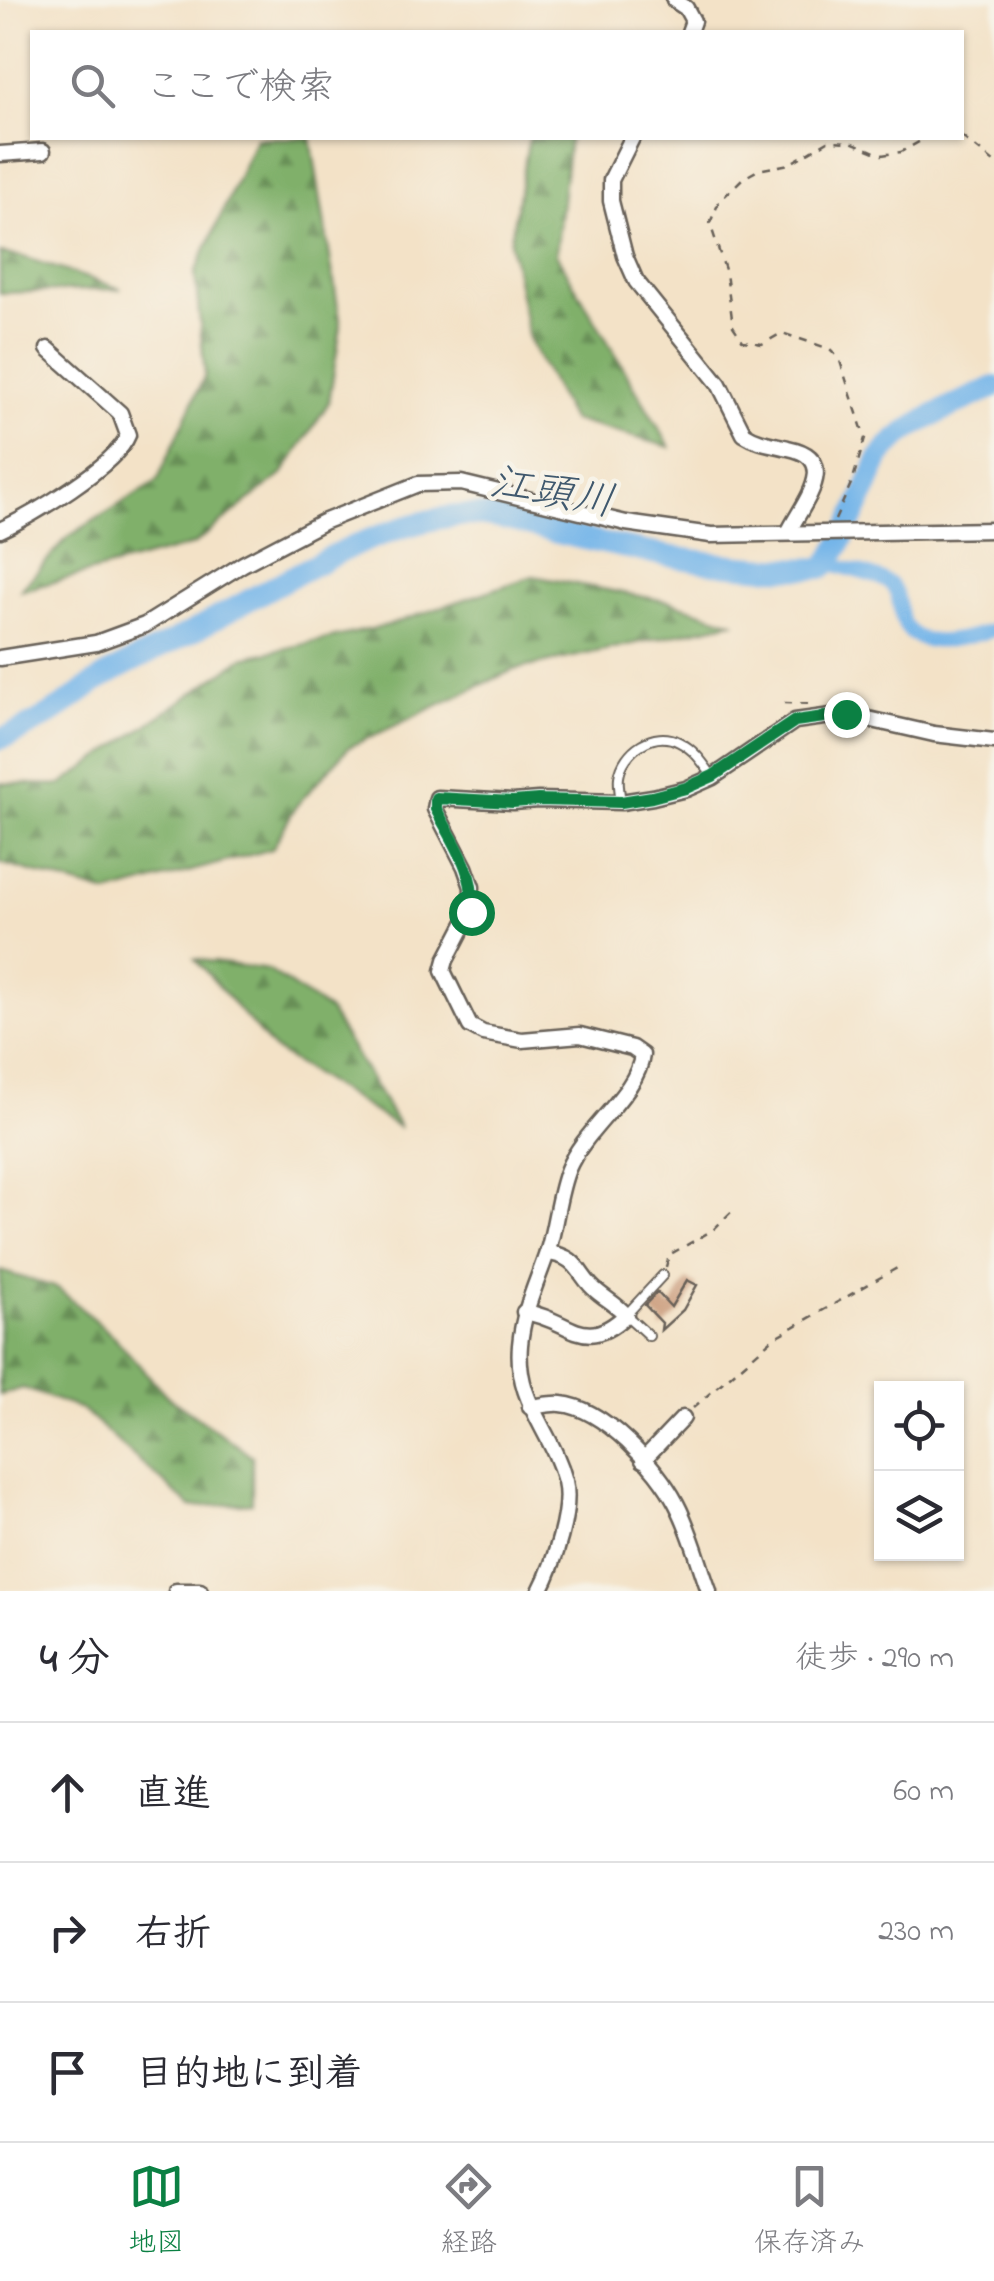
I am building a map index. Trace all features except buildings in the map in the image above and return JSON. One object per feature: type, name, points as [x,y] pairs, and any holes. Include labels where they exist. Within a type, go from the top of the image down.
[{"type":"street","points":[[674,0],[691,14],[694,21],[690,30]]},
{"type":"street","points":[[631,140],[611,180],[611,201],[616,231],[636,281],[719,384],[744,434],[809,455],[816,463],[818,472],[810,493],[788,533]]},
{"type":"street","points":[[0,154],[43,151]]},
{"type":"street","points":[[0,530],[48,505],[115,454],[128,435],[120,413],[48,349]]},
{"type":"street","points":[[0,658],[96,643],[145,625],[243,564],[323,522],[418,484],[461,483],[626,524],[710,534],[994,530]]},
{"type":"street","points":[[540,1591],[562,1530],[566,1484],[523,1391],[519,1369],[524,1312],[547,1252],[568,1170],[589,1131],[640,1070],[642,1055],[632,1048],[580,1035],[522,1040],[484,1033],[470,1026],[444,971],[471,912],[472,886],[434,804],[441,797],[621,802],[686,788],[713,776],[795,721],[846,714],[934,734],[994,741]]},
{"type":"street","points":[[524,1312],[593,1335],[608,1332],[626,1315],[613,1300],[596,1291],[582,1270],[564,1254],[547,1252]]},
{"type":"street","points":[[530,1406],[562,1404],[594,1415],[626,1440],[674,1498],[709,1591]]},
{"type":"street","points":[[643,1460],[683,1418]]},
{"type":"street","points":[[176,1591],[200,1591]]},
{"type":"lane","points":[[621,802],[619,777],[632,750],[654,738],[676,740],[696,754],[713,776]]},
{"type":"lane","points":[[649,1336],[626,1315],[664,1275]]},
{"type":"path","points":[[964,139],[994,162]]},
{"type":"path","points":[[829,533],[865,438],[850,386],[844,379],[839,358],[830,349],[782,333],[762,344],[743,341],[733,326],[726,273],[710,223],[718,202],[742,180],[758,170],[789,164],[828,141],[851,142],[882,155],[901,152],[922,140]]},
{"type":"path","points":[[664,1275],[669,1255],[713,1230],[734,1209]]},
{"type":"path","points":[[683,1418],[771,1340],[897,1268]]},
{"type":"green space","points":[[255,140],[311,140],[341,326],[329,402],[283,474],[193,545],[20,591],[68,537],[157,481],[205,375],[195,273]]},
{"type":"green space","points":[[529,140],[569,140],[556,254],[670,447],[571,420],[529,340],[510,242]]},
{"type":"green space","points":[[0,253],[23,257],[121,289],[0,293]]},
{"type":"green space","points":[[533,576],[671,602],[733,622],[513,670],[349,747],[296,806],[272,849],[108,894],[0,863],[0,783],[61,785],[243,658],[389,625]]},
{"type":"green space","points":[[195,959],[268,970],[329,1011],[400,1128],[273,1049]]},
{"type":"green space","points":[[0,1271],[58,1288],[115,1338],[166,1395],[252,1456],[252,1503],[191,1507],[81,1409],[23,1388],[0,1395]]},
{"type":"waterway","name":"江頭川","points":[[0,739],[23,730],[123,667],[319,562],[421,522],[485,516],[697,561],[822,568],[837,549],[880,457],[891,445],[932,416],[994,387]]},
{"type":"waterway","points":[[829,563],[889,583],[897,595],[902,619],[918,637],[943,641],[994,630]]},
{"type":"route","points":[[471,912],[472,886],[466,866],[436,809],[436,798],[621,802],[652,797],[713,776],[795,721],[846,714]]}]
